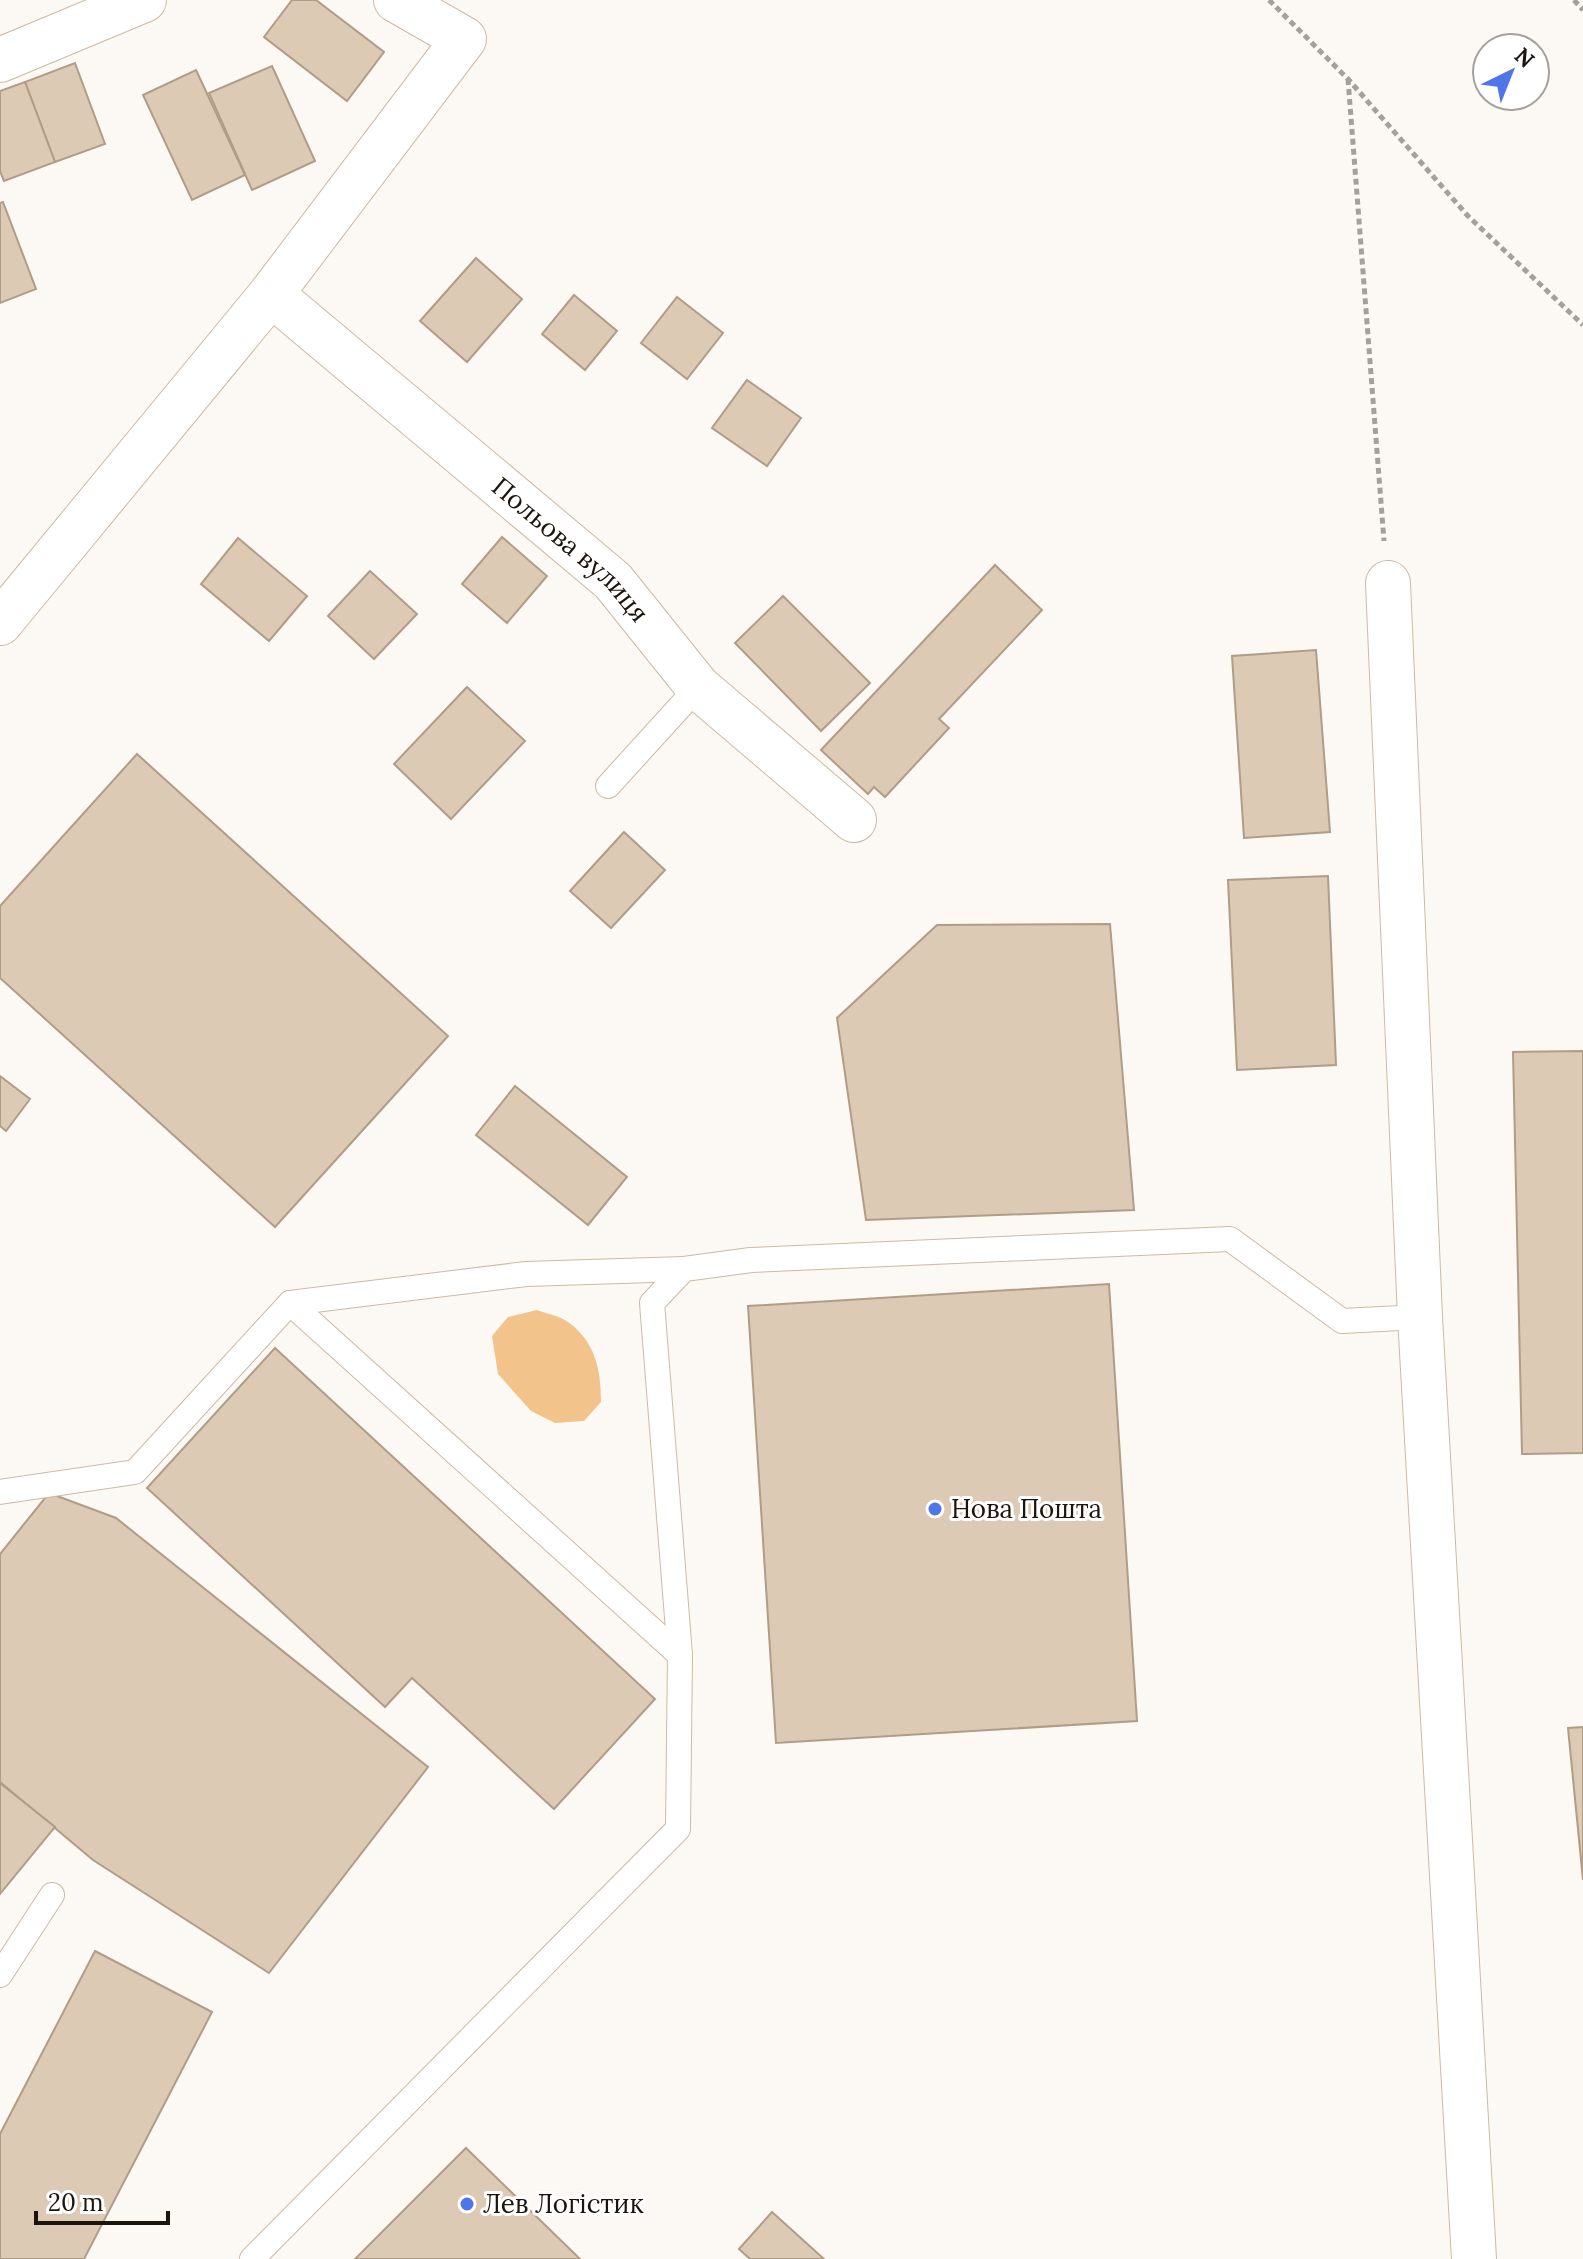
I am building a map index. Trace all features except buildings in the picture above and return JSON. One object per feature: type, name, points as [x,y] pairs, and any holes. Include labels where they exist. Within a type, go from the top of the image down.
[{"type":"street","points":[[0,60],[144,0]]},
{"type":"street","points":[[0,623],[271,294],[464,39],[396,0]]},
{"type":"street","name":"Польова вулиця","points":[[271,294],[613,581],[698,687],[854,820]]},
{"type":"street","points":[[1388,583],[1420,1317],[1474,2259]]},
{"type":"lane","points":[[608,786],[698,687]]},
{"type":"lane","points":[[0,1492],[135,1472],[290,1303],[526,1274],[684,1269],[751,1260],[1230,1239],[1342,1321],[1420,1317]]},
{"type":"lane","points":[[252,2259],[678,1829],[680,1655],[652,1303],[684,1269]]},
{"type":"lane","points":[[290,1303],[680,1655]]},
{"type":"lane","points":[[0,1975],[52,1895]]},
{"type":"path","points":[[1269,0],[1348,79],[1467,215],[1583,325]]},
{"type":"path","points":[[1574,0],[1583,10]]},
{"type":"path","points":[[1348,79],[1388,583]]},
{"type":"shaded area","points":[[537,1310],[568,1322],[591,1348],[600,1379],[601,1402],[584,1421],[555,1423],[531,1411],[498,1374],[492,1336],[508,1317]]},
{"type":"place","name":"Нова Пошта","points":[[935,1509]]},
{"type":"place","name":"Лев Логістик","points":[[467,2204]]}]
